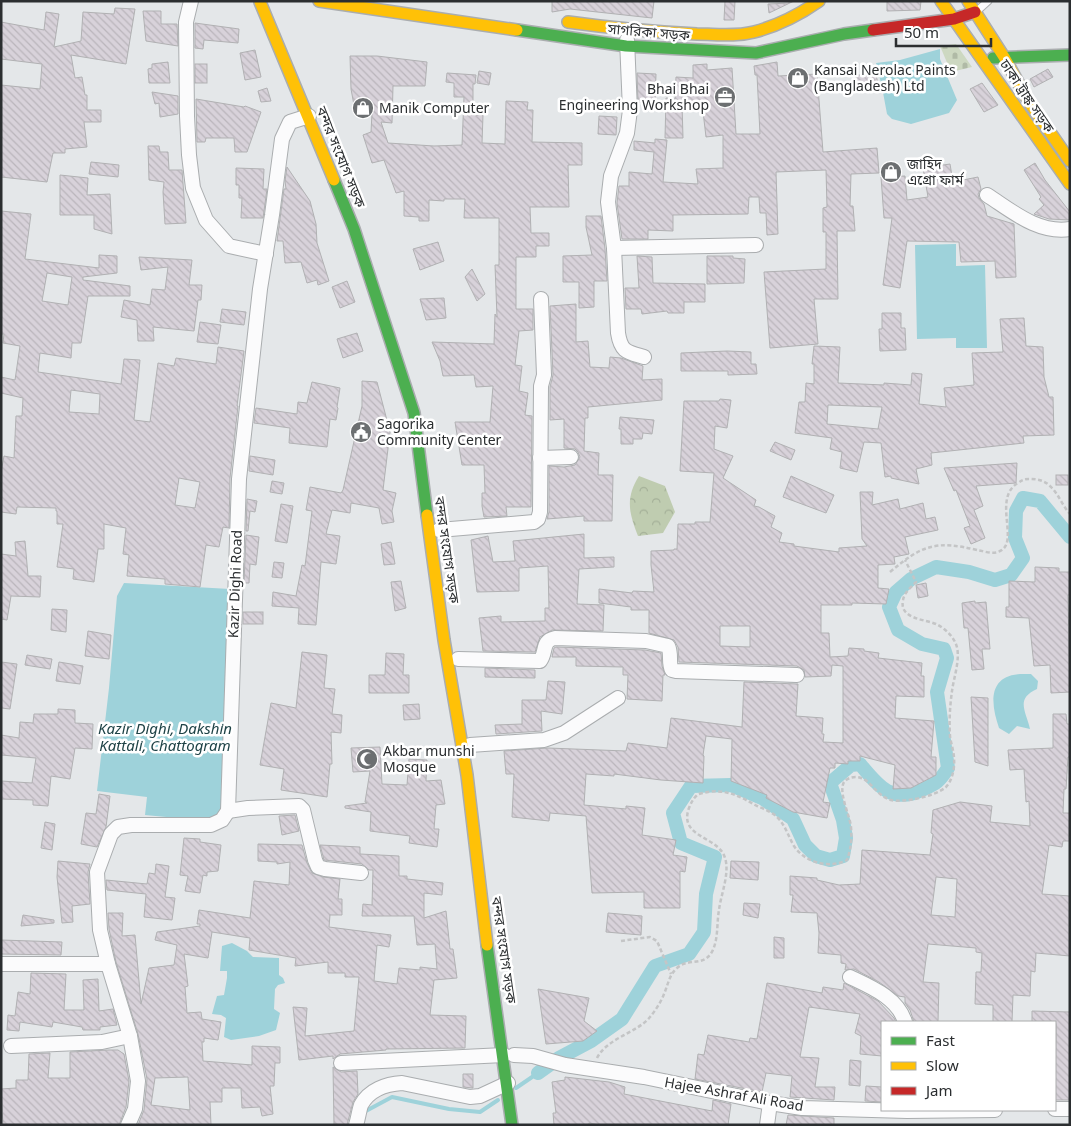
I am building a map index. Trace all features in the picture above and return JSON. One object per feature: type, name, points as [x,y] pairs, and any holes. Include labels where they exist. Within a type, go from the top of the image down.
[{"type":"main road","points":[[259,2],[267,1]]},
{"type":"main road","name":"সাগরিকা সড়ক","points":[[319,1],[626,46],[756,53],[844,34],[954,19],[975,12]]},
{"type":"main road","name":"সাগরিকা সড়ক","points":[[560,21],[627,30],[722,35],[754,32],[783,22],[819,1]]},
{"type":"main road","name":"ঢাকা ট্রাঙ্ক সড়ক","points":[[941,1],[1070,184]]},
{"type":"main road","name":"ঢাকা ট্রাঙ্ক সড়ক","points":[[968,1],[1004,57],[1029,102],[1070,161]]},
{"type":"main road","name":"বন্দর সংযোগ সড়ক","points":[[259,2],[309,116],[354,229],[414,413],[444,640],[467,775],[483,915],[509,1055]]},
{"type":"main road","points":[[984,60],[1004,57],[1070,55]]},
{"type":"main road","name":"বন্দর সংযোগ সড়ক","points":[[363,222],[419,393],[470,745],[513,1083],[510,1100],[512,1125]]},
{"type":"street","points":[[191,1],[186,22],[187,116],[193,188],[206,220],[229,246],[266,254]]},
{"type":"street","points":[[627,30],[626,46],[630,110],[627,133],[611,176],[608,202],[614,248],[620,344],[626,351],[644,357]]},
{"type":"street","name":"Kazir Dighi Road","points":[[228,811],[239,479],[260,289],[282,139],[290,122],[309,116]]},
{"type":"street","points":[[987,195],[1034,225],[1047,228],[1070,229]]},
{"type":"street","points":[[614,248],[756,245]]},
{"type":"street","points":[[439,530],[534,522],[538,519],[540,512],[541,386],[544,375],[542,299]]},
{"type":"street","points":[[540,458],[571,457]]},
{"type":"street","points":[[458,659],[540,661],[546,642],[549,639],[555,638],[646,642],[668,646],[672,670],[798,675]]},
{"type":"street","points":[[470,745],[544,740],[564,733],[618,698]]},
{"type":"street","points":[[128,1125],[135,1108],[138,1081],[130,1036],[108,964],[100,930],[97,872],[111,834],[118,827],[131,825],[211,825],[222,820],[228,811],[248,808],[299,806],[303,810],[318,867],[361,873]]},
{"type":"street","points":[[1,964],[108,964]]},
{"type":"street","points":[[850,978],[870,986],[894,1002],[905,1021]]},
{"type":"street","points":[[12,1046],[102,1042],[130,1036]]},
{"type":"street","name":"Hajee Ashraf Ali Road","points":[[341,1063],[509,1055],[533,1056],[546,1058],[565,1065],[644,1077],[802,1108],[881,1110]]},
{"type":"street","points":[[356,1125],[361,1105],[368,1096],[379,1088],[390,1084],[402,1083],[470,1097],[480,1096],[513,1083]]},
{"type":"street","points":[[767,1125],[770,1103]]},
{"type":"street","points":[[1056,1109],[1070,1109]]},
{"type":"lane","points":[[975,12],[988,1]]},
{"type":"path","points":[[890,572],[922,549],[938,544],[959,546],[990,553],[1000,551],[1006,546],[1008,536],[1006,507],[1008,495],[1015,485],[1025,479],[1038,479],[1050,486],[1070,514]]},
{"type":"path","points":[[593,1069],[598,1056],[608,1045],[649,1018],[664,995],[670,974],[678,966],[700,961],[710,956],[715,943],[719,908],[727,867],[725,856],[716,846],[693,831],[687,823],[686,815],[692,800],[698,794],[718,791],[735,794],[775,814],[784,824],[794,847],[804,857],[817,863],[829,865],[839,864],[847,860],[852,846],[851,825],[842,789],[844,782],[851,777],[859,776],[865,779],[876,792],[890,800],[904,801],[931,795],[946,787],[952,776],[954,758],[950,737],[950,720],[957,658],[956,645],[950,633],[936,624],[907,614],[903,608],[903,600],[907,592],[916,582],[905,560]]},
{"type":"path","points":[[621,940],[650,938],[657,941],[670,974]]},
{"type":"green space","points":[[956,44],[972,67],[951,72],[940,46]]},
{"type":"green space","points":[[639,476],[665,486],[675,512],[663,533],[638,536],[632,520],[630,499]]},
{"type":"water","points":[[940,49],[940,59],[957,100],[949,113],[911,124],[892,119],[887,114],[876,63],[900,60]]},
{"type":"water","points":[[956,244],[956,266],[985,265],[987,348],[956,348],[956,338],[917,339],[915,245]]},
{"type":"water","name":"Kazir Dighi, Dakshin Kattali, Chattogram","points":[[124,583],[230,589],[225,810],[209,821],[145,815],[147,797],[97,791],[117,596]]},
{"type":"water","points":[[1031,674],[1038,681],[1037,689],[1030,693],[1024,701],[1030,729],[1017,726],[1009,734],[999,728],[994,710],[994,693],[1002,680],[1009,676]]},
{"type":"water","points":[[232,943],[247,951],[253,957],[279,958],[279,975],[285,983],[278,985],[275,989],[274,1009],[280,1013],[276,1030],[259,1036],[231,1040],[224,1037],[226,1018],[221,1015],[212,1014],[217,996],[224,995],[227,978],[227,971],[220,971],[222,946]]},
{"type":"building","points":[[552,1],[654,1],[652,18],[570,9],[552,12]]},
{"type":"building","points":[[725,1],[735,1],[734,20],[724,20]]},
{"type":"building","points":[[789,1],[794,1],[769,13],[768,4],[789,3]]},
{"type":"building","points":[[887,1],[921,1],[920,10],[887,11]]},
{"type":"building","points":[[115,8],[135,9],[126,64],[71,55],[75,78],[82,77],[85,95],[87,95],[87,110],[101,110],[101,122],[84,122],[87,147],[65,149],[65,153],[53,153],[47,182],[1,177],[1,85],[40,89],[42,64],[1,59],[1,22],[44,30],[46,12],[59,14],[54,47],[81,41],[83,12],[114,14]]},
{"type":"building","points":[[143,11],[161,11],[161,24],[177,24],[178,46],[146,41]]},
{"type":"building","points":[[195,23],[239,29],[238,43],[204,40],[203,49],[195,48]]},
{"type":"building","points":[[255,50],[261,77],[245,80],[240,53]]},
{"type":"building","points":[[350,56],[377,56],[427,62],[425,86],[393,86],[392,123],[381,122],[388,143],[434,146],[462,145],[464,97],[454,97],[454,83],[446,82],[447,73],[476,75],[475,84],[473,84],[473,115],[483,115],[482,143],[505,144],[506,101],[528,102],[527,110],[533,110],[532,142],[582,143],[582,165],[568,165],[569,207],[530,207],[531,233],[549,233],[549,246],[536,246],[536,257],[516,257],[516,309],[533,309],[533,330],[519,331],[515,365],[522,366],[519,391],[528,393],[525,415],[532,416],[531,507],[506,507],[507,516],[484,517],[482,493],[485,493],[484,465],[462,465],[455,422],[490,422],[493,386],[476,387],[474,375],[443,376],[440,361],[432,342],[494,344],[495,314],[497,317],[495,265],[499,265],[499,218],[464,218],[465,199],[429,200],[429,221],[419,221],[419,217],[404,216],[404,191],[396,193],[384,160],[372,163],[363,135],[371,132],[372,113],[356,116],[351,89]]},
{"type":"building","points":[[168,62],[170,83],[149,83],[148,69],[152,68],[152,64]]},
{"type":"building","points":[[777,62],[778,76],[817,74],[823,152],[877,148],[879,173],[851,174],[850,206],[853,206],[855,231],[837,231],[838,299],[814,299],[818,344],[770,348],[764,272],[826,269],[826,232],[823,232],[823,208],[827,207],[826,170],[776,172],[778,234],[767,235],[766,213],[760,213],[759,197],[749,197],[748,214],[673,215],[673,231],[648,230],[648,239],[622,239],[617,203],[619,186],[629,186],[629,172],[652,174],[654,152],[634,150],[634,141],[655,143],[655,139],[667,140],[663,182],[698,184],[696,169],[723,168],[723,135],[706,137],[702,103],[682,104],[683,138],[665,138],[666,98],[675,99],[676,77],[693,78],[693,65],[707,64],[707,70],[732,68],[736,134],[760,134],[757,75],[755,75],[754,66]]},
{"type":"building","points":[[195,64],[207,64],[207,83],[195,83]]},
{"type":"building","points":[[1048,69],[1053,77],[1034,87],[1030,79]]},
{"type":"building","points":[[479,71],[491,73],[489,85],[477,83]]},
{"type":"building","points":[[637,73],[656,74],[655,103],[638,102]]},
{"type":"building","points":[[856,75],[876,75],[879,88],[857,90]]},
{"type":"building","points":[[982,83],[998,105],[984,112],[970,89]]},
{"type":"building","points":[[267,88],[271,101],[261,102],[258,91]]},
{"type":"building","points":[[152,92],[178,96],[178,114],[160,117],[159,103],[155,104]]},
{"type":"building","points":[[196,99],[245,106],[261,112],[247,152],[235,152],[234,138],[206,138],[205,142],[197,142]]},
{"type":"building","points":[[599,116],[617,117],[616,135],[598,134]]},
{"type":"building","points":[[148,146],[159,146],[160,152],[168,152],[169,170],[182,170],[186,223],[165,224],[164,182],[149,180]]},
{"type":"building","points":[[91,162],[119,165],[118,177],[89,174]]},
{"type":"building","points":[[1035,163],[1045,180],[1070,212],[1070,220],[1049,219],[1034,214],[1044,205],[1024,170]]},
{"type":"building","points":[[950,164],[953,182],[978,177],[981,189],[978,194],[984,204],[987,216],[1014,224],[1016,277],[996,278],[995,261],[961,262],[959,242],[907,241],[900,288],[883,285],[892,218],[884,218],[881,177],[905,176],[907,200],[928,197],[923,168]]},
{"type":"building","points":[[287,167],[310,201],[316,224],[317,243],[329,281],[318,285],[317,280],[307,283],[301,262],[285,263],[283,241],[277,241],[284,189],[286,189]]},
{"type":"building","points":[[236,168],[264,169],[263,189],[267,189],[263,218],[241,218],[242,198],[239,198],[239,185],[236,185]]},
{"type":"building","points":[[60,175],[88,178],[87,195],[110,194],[112,234],[94,229],[94,215],[60,215]]},
{"type":"building","points":[[1,211],[31,214],[25,259],[99,268],[99,255],[117,256],[117,273],[83,277],[83,280],[130,286],[130,296],[88,296],[81,343],[72,343],[71,358],[40,353],[38,372],[121,384],[124,359],[140,360],[134,420],[150,422],[158,363],[174,366],[176,358],[216,364],[218,347],[244,351],[230,478],[229,528],[223,527],[219,547],[206,545],[200,587],[165,584],[165,579],[127,576],[129,555],[123,554],[126,528],[104,524],[104,549],[98,549],[94,582],[73,579],[74,569],[57,567],[63,524],[57,524],[56,508],[17,507],[16,514],[1,512],[1,473],[4,456],[14,458],[16,416],[22,416],[23,398],[1,393],[1,377],[15,380],[20,346],[3,343],[4,334],[1,334]],"holes":[[[47,273],[72,277],[68,305],[42,301]],[[71,390],[100,394],[99,414],[69,412]],[[179,478],[200,482],[195,508],[175,505]]]},
{"type":"building","points":[[586,216],[601,216],[607,281],[594,281],[594,307],[579,308],[579,282],[563,282],[563,256],[592,255],[586,227]]},
{"type":"building","points":[[438,242],[444,261],[420,270],[413,249]]},
{"type":"building","points":[[637,256],[652,257],[653,283],[705,284],[705,302],[684,302],[684,313],[668,313],[667,311],[642,314],[641,309],[626,309],[625,288],[639,288]]},
{"type":"building","points":[[707,256],[733,256],[733,258],[745,259],[744,283],[707,284]]},
{"type":"building","points":[[139,257],[192,260],[189,285],[202,285],[201,300],[198,300],[194,331],[153,327],[154,341],[138,341],[137,320],[121,317],[124,300],[150,305],[152,289],[165,290],[168,267],[141,270]]},
{"type":"building","points":[[472,269],[485,294],[477,301],[465,277]]},
{"type":"building","points":[[347,281],[355,302],[340,308],[332,287]]},
{"type":"building","points":[[444,298],[446,318],[426,320],[420,299]]},
{"type":"building","points":[[576,304],[576,342],[588,341],[590,367],[609,368],[610,357],[621,358],[643,366],[642,380],[662,379],[662,400],[588,407],[588,418],[585,418],[584,451],[599,453],[598,475],[613,475],[612,521],[584,521],[584,516],[547,519],[549,512],[549,466],[564,467],[575,465],[580,457],[575,449],[564,448],[564,419],[550,420],[550,387],[553,375],[550,306]]},
{"type":"building","points":[[222,309],[246,312],[244,325],[220,322]]},
{"type":"building","points":[[882,313],[901,313],[901,328],[905,328],[906,350],[880,351],[879,329],[882,329]]},
{"type":"building","points":[[1024,318],[1026,346],[1043,347],[1044,377],[1049,397],[1053,397],[1054,435],[1023,436],[1024,443],[931,453],[932,465],[916,469],[919,484],[891,478],[891,476],[885,477],[881,443],[864,442],[857,472],[840,468],[842,452],[830,449],[832,438],[795,433],[799,402],[805,402],[806,383],[814,384],[814,364],[812,364],[814,346],[840,347],[838,383],[911,385],[912,373],[922,374],[919,404],[946,407],[944,388],[974,385],[972,353],[1003,352],[1000,319]],"holes":[[[828,405],[882,407],[878,429],[827,424]]]},
{"type":"building","points":[[200,322],[221,325],[218,344],[197,342]]},
{"type":"building","points":[[357,333],[363,351],[343,358],[337,339]]},
{"type":"building","points":[[751,352],[751,364],[756,364],[757,374],[728,375],[728,371],[681,371],[681,353]]},
{"type":"building","points":[[362,381],[377,382],[390,432],[383,490],[396,493],[392,511],[394,522],[382,524],[379,508],[351,503],[350,513],[332,510],[326,534],[340,536],[336,564],[321,562],[316,625],[298,624],[299,608],[272,606],[273,592],[296,596],[302,565],[305,566],[312,511],[306,510],[310,487],[341,493],[343,490],[362,406]]},
{"type":"building","points":[[312,382],[340,388],[336,420],[330,419],[327,447],[289,443],[290,428],[254,423],[256,408],[297,414],[298,402],[307,403]]},
{"type":"building","points":[[720,399],[731,400],[727,428],[715,426],[714,449],[733,456],[723,478],[756,500],[754,506],[775,516],[771,527],[782,533],[779,542],[839,552],[839,548],[867,546],[862,539],[860,492],[873,492],[872,505],[898,499],[900,509],[923,503],[926,519],[935,517],[938,530],[905,537],[909,554],[894,557],[895,564],[878,565],[878,588],[889,589],[886,604],[852,603],[852,605],[821,605],[821,633],[829,633],[830,657],[848,656],[849,648],[879,653],[878,658],[922,663],[921,676],[924,676],[924,697],[896,696],[895,718],[934,721],[931,757],[936,757],[936,775],[911,788],[893,789],[895,765],[860,756],[860,761],[848,761],[848,764],[835,763],[835,768],[830,768],[823,802],[830,803],[827,818],[793,812],[766,798],[767,795],[731,781],[732,739],[706,736],[703,755],[703,783],[614,774],[614,776],[586,774],[584,805],[626,809],[626,806],[645,808],[642,835],[676,840],[673,855],[687,857],[685,872],[680,871],[680,908],[644,908],[644,892],[592,893],[586,816],[550,813],[549,821],[512,817],[514,774],[506,774],[504,751],[548,748],[626,751],[628,743],[667,748],[671,718],[742,727],[744,682],[798,684],[796,716],[823,718],[823,742],[843,743],[843,666],[832,665],[831,676],[805,677],[804,670],[797,666],[679,662],[678,647],[674,640],[649,633],[649,610],[631,610],[631,607],[599,603],[599,589],[632,593],[633,591],[654,592],[651,551],[677,549],[678,524],[710,522],[714,473],[680,471],[684,401],[719,401]],"holes":[[[720,626],[750,626],[750,647],[720,646]]]},
{"type":"building","points":[[620,417],[654,420],[652,434],[643,433],[642,439],[633,439],[633,444],[621,444]]},
{"type":"building","points":[[775,442],[795,450],[791,460],[770,451]]},
{"type":"building","points":[[250,456],[275,460],[273,475],[249,471]]},
{"type":"building","points":[[1017,463],[1016,483],[976,486],[983,506],[974,510],[985,538],[971,544],[964,528],[970,526],[956,490],[954,491],[944,468]]},
{"type":"building","points":[[1056,475],[1068,475],[1068,485],[1056,485]]},
{"type":"building","points":[[791,476],[834,495],[826,513],[783,497]]},
{"type":"building","points":[[272,481],[284,483],[282,494],[270,492]]},
{"type":"building","points":[[247,499],[257,501],[255,512],[250,511],[248,531],[246,531]]},
{"type":"building","points":[[281,504],[293,506],[287,543],[275,541]]},
{"type":"building","points":[[584,534],[584,558],[614,557],[614,567],[579,569],[577,604],[604,605],[603,631],[552,630],[540,637],[535,652],[483,651],[479,618],[501,616],[501,622],[545,621],[545,608],[549,608],[548,566],[519,568],[519,591],[477,592],[471,540],[488,536],[493,562],[515,561],[513,541]]},
{"type":"building","points":[[246,535],[259,537],[256,565],[250,564],[249,583],[244,583]]},
{"type":"building","points":[[25,541],[28,576],[41,576],[40,597],[11,596],[7,620],[1,619],[1,554],[16,556],[15,542]]},
{"type":"building","points":[[391,542],[395,564],[384,565],[381,544]]},
{"type":"building","points":[[274,562],[284,563],[282,578],[272,577]]},
{"type":"building","points":[[1035,567],[1059,568],[1059,572],[1070,572],[1070,595],[1068,595],[1070,692],[1051,693],[1050,665],[1034,666],[1029,618],[1006,617],[1006,607],[1009,607],[1009,581],[1035,582]]},
{"type":"building","points":[[401,581],[406,608],[395,611],[391,582]]},
{"type":"building","points":[[926,583],[928,596],[918,598],[916,585]]},
{"type":"building","points":[[975,601],[975,603],[986,602],[990,649],[982,649],[984,669],[972,670],[968,628],[964,628],[962,603]]},
{"type":"building","points":[[52,609],[67,610],[66,632],[51,630]]},
{"type":"building","points":[[243,612],[263,612],[263,624],[243,624]]},
{"type":"building","points":[[88,631],[111,635],[109,659],[85,656]]},
{"type":"building","points":[[556,647],[645,650],[661,653],[665,675],[663,675],[662,701],[627,699],[628,675],[623,675],[623,667],[576,666],[576,657],[552,657]]},
{"type":"building","points":[[302,652],[327,655],[324,688],[335,689],[332,714],[342,715],[341,733],[331,732],[332,764],[330,764],[327,797],[281,790],[284,769],[260,765],[271,703],[296,708]]},
{"type":"building","points":[[386,653],[404,654],[403,675],[409,675],[409,693],[369,693],[369,675],[385,675]]},
{"type":"building","points":[[27,655],[52,659],[50,669],[25,665]]},
{"type":"building","points":[[1,662],[17,664],[10,709],[1,708]]},
{"type":"building","points":[[59,662],[83,666],[80,684],[56,681]]},
{"type":"building","points":[[485,668],[535,670],[535,678],[485,677]]},
{"type":"building","points":[[548,681],[565,682],[562,714],[541,711],[542,731],[496,734],[495,725],[522,724],[522,700],[546,700]]},
{"type":"building","points":[[971,697],[988,698],[988,766],[975,762]]},
{"type":"building","points":[[419,704],[420,719],[404,720],[403,705]]},
{"type":"building","points":[[58,709],[75,710],[75,723],[93,724],[92,749],[75,748],[70,779],[51,776],[48,806],[33,805],[33,800],[1,799],[1,781],[32,783],[36,758],[1,755],[1,735],[19,738],[20,722],[33,723],[34,714],[58,714]]},
{"type":"building","points":[[1053,714],[1066,714],[1067,724],[1070,724],[1070,757],[1068,757],[1066,789],[1064,789],[1063,813],[1070,813],[1070,841],[1063,841],[1062,847],[1049,845],[1042,894],[1070,896],[1070,956],[1036,953],[1035,972],[1031,971],[1030,996],[1013,995],[1012,1021],[993,1021],[993,1005],[975,1004],[976,972],[981,972],[982,953],[976,952],[976,948],[928,944],[923,982],[939,983],[938,1021],[914,1021],[905,1003],[905,997],[898,996],[879,982],[854,969],[845,970],[846,964],[841,963],[841,955],[818,953],[817,913],[791,912],[793,895],[790,895],[790,876],[817,878],[817,880],[839,885],[860,884],[862,850],[930,855],[933,834],[931,833],[933,810],[960,802],[992,806],[990,822],[1030,826],[1029,801],[1026,802],[1024,769],[1010,770],[1008,750],[1053,748]],"holes":[[[936,877],[957,879],[955,917],[931,915]]]},
{"type":"building","points":[[380,747],[382,784],[407,785],[409,759],[427,760],[426,781],[441,780],[445,804],[436,805],[434,829],[439,829],[437,847],[409,843],[410,836],[370,831],[371,812],[345,808],[345,806],[367,803],[365,802],[370,771],[353,772],[351,748]]},
{"type":"building","points":[[99,794],[110,796],[106,827],[97,847],[81,844],[86,813],[96,814]]},
{"type":"building","points":[[295,815],[299,831],[282,835],[279,816]]},
{"type":"building","points":[[45,822],[55,824],[52,850],[41,848]]},
{"type":"building","points":[[184,838],[200,839],[200,842],[221,845],[218,871],[207,872],[207,876],[203,875],[200,893],[185,891],[188,876],[180,875]]},
{"type":"building","points":[[258,844],[302,845],[312,873],[323,877],[340,879],[338,899],[342,899],[342,915],[330,915],[329,927],[391,935],[389,947],[377,945],[374,981],[397,984],[399,968],[420,970],[420,967],[437,969],[435,944],[417,945],[414,916],[362,916],[363,904],[372,905],[373,870],[369,870],[362,864],[324,860],[320,845],[360,847],[360,854],[399,856],[399,876],[407,876],[407,879],[443,883],[442,895],[424,893],[424,918],[446,911],[450,949],[453,949],[457,978],[434,980],[430,1015],[466,1016],[465,1048],[386,1049],[340,1054],[333,1059],[333,1056],[299,1060],[293,1007],[307,1008],[305,1036],[354,1031],[359,977],[345,977],[345,973],[328,973],[328,962],[295,966],[296,958],[249,950],[250,938],[212,932],[208,958],[184,954],[188,986],[185,987],[187,1013],[201,1012],[202,1019],[221,1022],[218,1040],[204,1038],[204,1042],[202,1042],[203,1061],[252,1065],[252,1046],[280,1047],[280,1063],[275,1063],[274,1086],[270,1086],[273,1114],[262,1116],[260,1107],[242,1108],[241,1088],[222,1088],[222,1102],[210,1102],[211,1125],[138,1125],[144,1110],[147,1079],[138,1034],[116,962],[109,929],[108,913],[123,913],[122,936],[135,935],[141,1004],[149,968],[174,965],[177,945],[155,940],[157,932],[200,926],[200,924],[197,924],[199,910],[250,918],[254,881],[289,885],[290,862],[277,864],[277,862],[258,861]],"holes":[[[188,1077],[190,1110],[151,1105],[155,1078]]]},
{"type":"building","points":[[58,861],[90,864],[88,872],[90,904],[72,906],[73,922],[62,923],[57,877]]},
{"type":"building","points":[[731,861],[759,862],[758,880],[730,878]]},
{"type":"building","points":[[156,864],[169,866],[165,897],[175,898],[172,920],[144,917],[146,894],[107,890],[106,880],[147,884],[149,873],[155,874]]},
{"type":"building","points":[[744,903],[760,904],[758,918],[743,915]]},
{"type":"building","points":[[608,913],[642,916],[641,935],[606,932]]},
{"type":"building","points":[[23,915],[54,920],[54,923],[21,926]]},
{"type":"building","points":[[774,937],[784,938],[784,958],[774,958]]},
{"type":"building","points":[[1,940],[62,942],[61,955],[1,954]]},
{"type":"building","points":[[31,973],[66,974],[64,1010],[84,1010],[83,980],[98,979],[99,1011],[113,1009],[117,1025],[100,1027],[100,1030],[83,1030],[82,1027],[53,1022],[52,1027],[20,1022],[19,1031],[7,1030],[8,1015],[15,1016],[18,992],[30,994]]},
{"type":"building","points":[[767,983],[822,993],[823,987],[843,990],[844,983],[878,1001],[896,1021],[881,1021],[881,1056],[860,1054],[861,1036],[855,1033],[860,1014],[809,1007],[800,1057],[819,1058],[815,1087],[835,1087],[834,1100],[790,1097],[792,1076],[766,1073],[762,1092],[695,1079],[698,1054],[704,1055],[708,1035],[749,1042],[750,1038],[757,1039]]},
{"type":"building","points":[[538,989],[589,998],[584,1021],[597,1031],[583,1041],[546,1044]]},
{"type":"building","points":[[1032,1011],[1070,1012],[1070,1100],[1056,1100],[1056,1021],[1032,1021]]},
{"type":"building","points":[[118,1050],[124,1054],[129,1081],[126,1107],[119,1125],[3,1125],[1,1089],[16,1088],[16,1080],[28,1080],[29,1054],[50,1053],[48,1078],[70,1078],[70,1052]]},
{"type":"building","points":[[850,1060],[861,1061],[860,1086],[849,1085]]},
{"type":"building","points":[[333,1067],[341,1072],[357,1071],[358,1094],[353,1102],[347,1125],[334,1125]]},
{"type":"building","points":[[463,1074],[473,1074],[473,1088],[463,1087]]},
{"type":"building","points":[[565,1077],[609,1082],[625,1087],[624,1094],[712,1111],[713,1100],[731,1104],[728,1125],[600,1125],[589,1123],[589,1125],[554,1125],[553,1113],[556,1113],[552,1082],[565,1080]]},
{"type":"building","points":[[866,1086],[881,1087],[881,1102],[865,1101]]},
{"type":"building","points":[[788,1115],[834,1118],[834,1125],[786,1125]]},
{"type":"waterway","points":[[538,1073],[559,1058],[591,1041],[622,1019],[655,966],[689,954],[704,932],[706,894],[715,857],[681,843],[673,813],[691,786],[731,785],[762,798],[793,819],[805,845],[816,856],[830,860],[843,856],[846,838],[843,820],[830,783],[851,765],[860,764],[880,786],[894,794],[902,795],[911,794],[934,784],[948,768],[937,692],[947,658],[944,649],[922,644],[898,630],[889,607],[896,592],[911,579],[936,567],[969,572],[995,580],[1011,575],[1023,558],[1015,538],[1016,511],[1023,498],[1040,501],[1070,537]]},
{"type":"waterway","points":[[516,1088],[538,1073]]},
{"type":"waterway","points":[[364,1115],[364,1112],[392,1097],[449,1109],[480,1112],[498,1100]]},
{"type":"traffic: fast","points":[[517,30],[626,46],[756,53],[844,34],[873,30]]},
{"type":"traffic: fast","points":[[993,58],[1070,55]]},
{"type":"traffic: fast","points":[[334,180],[354,229],[414,413],[427,515]]},
{"type":"traffic: fast","points":[[487,945],[512,1125]]},
{"type":"traffic: slow","points":[[319,1],[517,30]]},
{"type":"traffic: slow","points":[[568,22],[665,32],[718,35],[740,34],[763,30],[796,15],[819,1]]},
{"type":"traffic: slow","points":[[941,1],[1070,184]]},
{"type":"traffic: slow","points":[[968,1],[1004,57],[1029,102],[1070,161]]},
{"type":"traffic: slow","points":[[260,2],[334,180]]},
{"type":"traffic: slow","points":[[427,515],[444,640],[467,775],[487,945]]},
{"type":"traffic: jam","points":[[873,30],[954,19],[975,12]]},
{"type":"place","name":"Kansai Nerolac Paints (Bangladesh) Ltd","points":[[798,78]]},
{"type":"place","name":"Bhai Bhai Engineering Workshop","points":[[725,97]]},
{"type":"place","name":"Manik Computer","points":[[363,108]]},
{"type":"place","name":"জাহিদ এগ্রো ফার্ম","points":[[891,172]]},
{"type":"place","name":"Sagorika Community Center","points":[[361,432]]},
{"type":"place","name":"Akbar munshi Mosque","points":[[367,759]]}]
